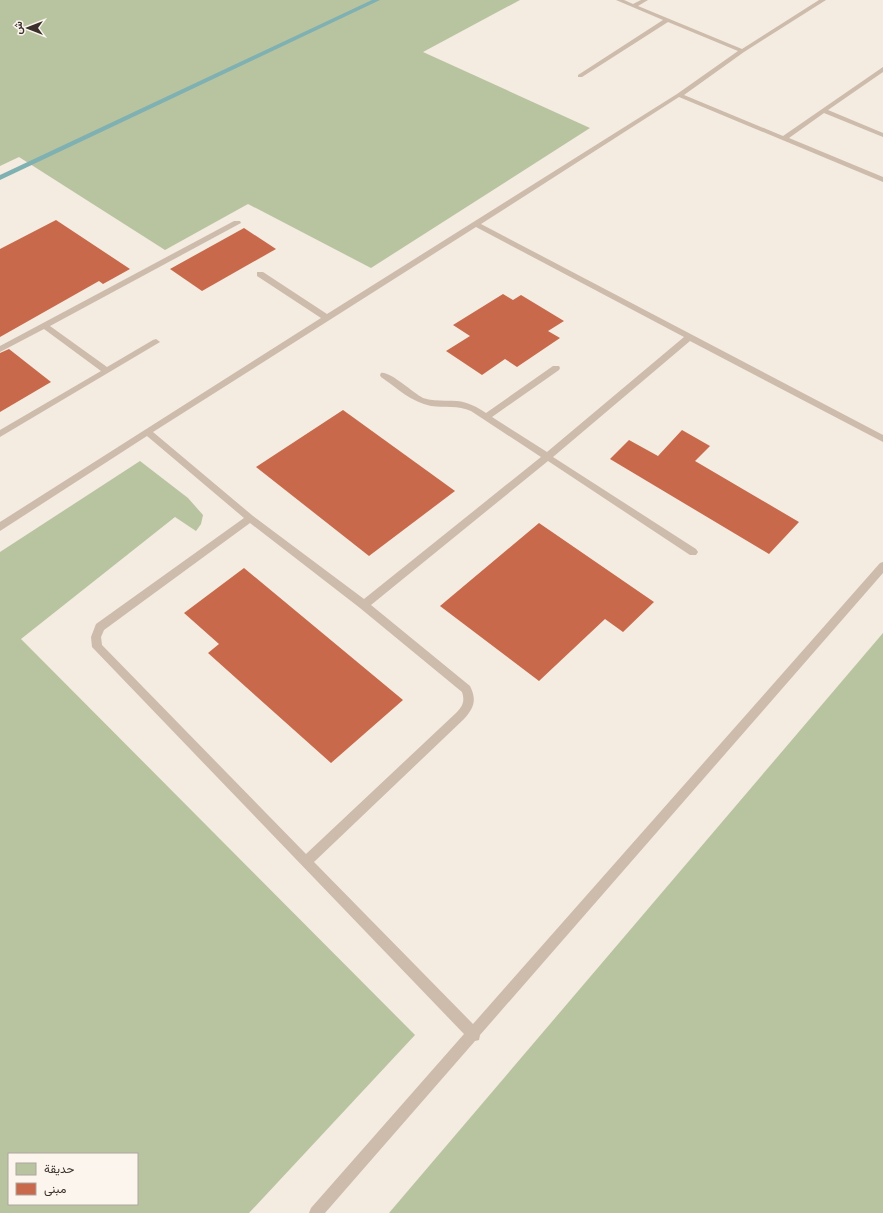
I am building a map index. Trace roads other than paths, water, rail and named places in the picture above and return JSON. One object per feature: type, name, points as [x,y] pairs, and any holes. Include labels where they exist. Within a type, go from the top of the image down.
[{"type":"lane","points":[[619,0],[742,52]]},
{"type":"lane","points":[[634,6],[644,0]]},
{"type":"lane","points":[[0,528],[147,432],[679,95],[823,0]]},
{"type":"lane","points":[[580,76],[667,20]]},
{"type":"lane","points":[[783,139],[883,69]]},
{"type":"lane","points":[[679,95],[883,180]]},
{"type":"lane","points":[[824,111],[883,135]]},
{"type":"lane","points":[[0,349],[237,223]]},
{"type":"lane","points":[[475,224],[883,439]]},
{"type":"lane","points":[[260,274],[327,318]]},
{"type":"lane","points":[[44,325],[108,371]]},
{"type":"lane","points":[[364,605],[547,457],[689,337]]},
{"type":"lane","points":[[0,434],[156,342]]},
{"type":"lane","points":[[486,417],[556,368]]},
{"type":"lane","points":[[384,375],[423,401],[431,403],[462,404],[468,406],[693,552]]},
{"type":"lane","points":[[147,432],[250,518],[364,605],[466,689],[470,698],[468,708],[306,862]]},
{"type":"lane","points":[[250,518],[100,627],[96,637],[97,647],[474,1035]]},
{"type":"lane","points":[[316,1213],[474,1035],[883,566]]},
{"type":"waterway","points":[[0,178],[377,0]]}]
